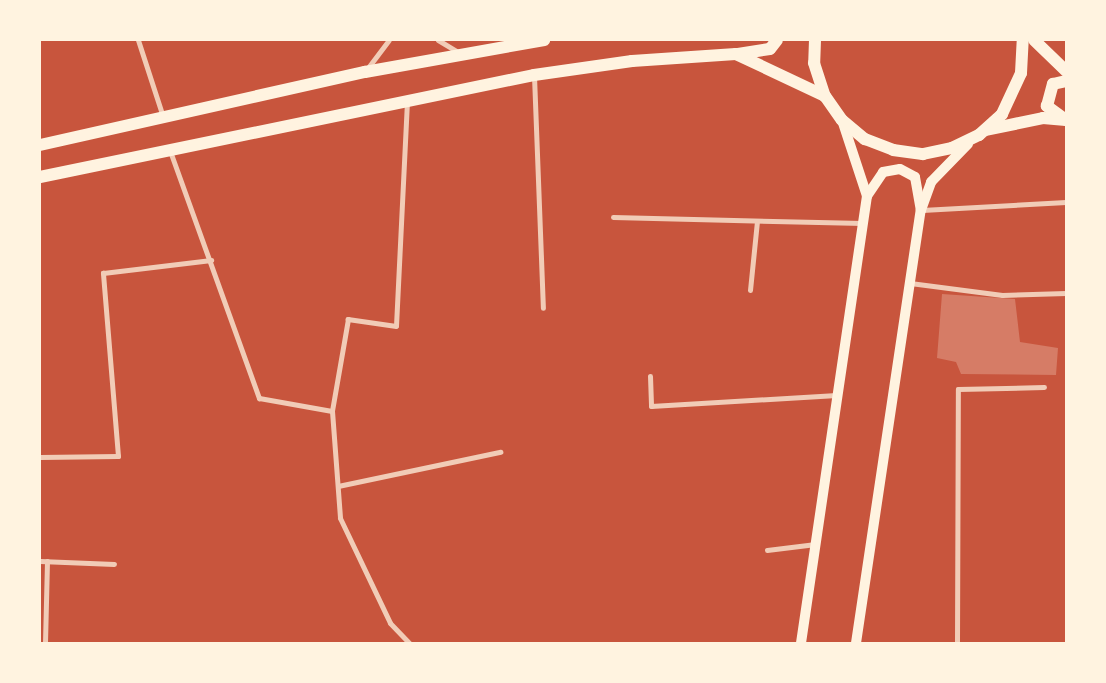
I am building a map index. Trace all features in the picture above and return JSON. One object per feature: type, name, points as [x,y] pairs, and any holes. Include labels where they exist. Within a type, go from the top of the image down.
[{"type":"main road","points":[[40,145],[365,72],[544,40]]},
{"type":"main road","points":[[40,177],[534,75],[632,61],[761,52],[777,40]]},
{"type":"main road","points":[[815,40],[814,63],[825,96],[842,120],[865,139],[913,153],[952,148],[982,133],[1043,118],[1066,120]]},
{"type":"main road","points":[[856,643],[922,210],[931,182],[949,160],[982,133],[1014,94],[1021,73],[1023,40]]},
{"type":"main road","points":[[1034,40],[1066,71]]},
{"type":"main road","points":[[736,54],[825,96]]},
{"type":"main road","points":[[1066,81],[1053,84],[1047,106],[1066,120]]},
{"type":"main road","points":[[842,120],[867,196]]},
{"type":"main road","points":[[801,643],[867,196],[883,172],[900,169],[915,177],[922,210]]},
{"type":"street","points":[[138,40],[163,118]]},
{"type":"street","points":[[365,72],[389,40]]},
{"type":"street","points":[[438,40],[461,54]]},
{"type":"street","points":[[534,75],[543,308]]},
{"type":"street","points":[[407,100],[396,326],[348,319],[332,411],[340,518],[366,578],[390,624],[409,643]]},
{"type":"street","points":[[170,150],[259,398],[332,411]]},
{"type":"street","points":[[922,210],[1066,202]]},
{"type":"street","points":[[612,218],[863,223]]},
{"type":"street","points":[[750,290],[757,221]]},
{"type":"street","points":[[40,457],[118,456],[103,273],[211,260]]},
{"type":"street","points":[[910,284],[1002,295],[1066,294]]},
{"type":"street","points":[[650,376],[651,406],[838,395]]},
{"type":"street","points":[[957,643],[958,389],[1044,387]]},
{"type":"street","points":[[338,486],[500,452]]},
{"type":"street","points":[[767,550],[816,544]]},
{"type":"street","points":[[40,561],[114,564]]},
{"type":"street","points":[[45,643],[47,561]]},
{"type":"building","points":[[942,294],[1015,299],[1020,342],[1058,348],[1056,375],[961,374],[956,362],[937,358]]}]
